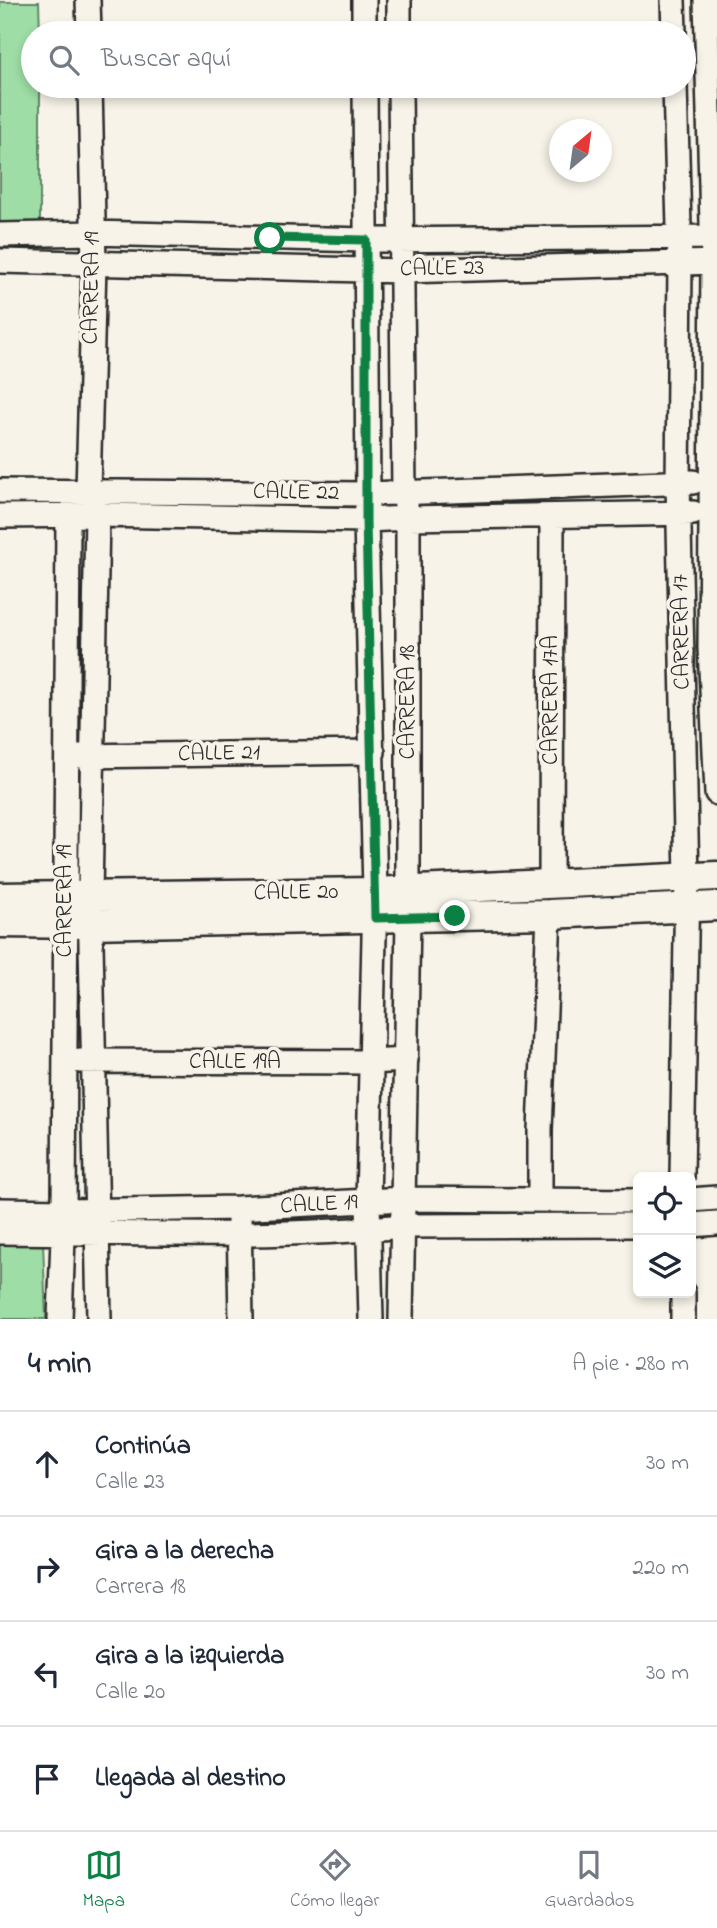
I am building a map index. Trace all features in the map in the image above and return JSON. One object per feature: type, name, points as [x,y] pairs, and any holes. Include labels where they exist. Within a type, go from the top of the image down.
[{"type":"street","points":[[88,0],[89,21]]},
{"type":"street","points":[[364,0],[364,21]]},
{"type":"street","points":[[399,0],[400,21]]},
{"type":"street","points":[[673,0],[674,21]]},
{"type":"street","name":"CARRERA 17","points":[[706,0],[715,237],[713,648],[717,793]]},
{"type":"street","name":"CARRERA 19","points":[[60,1319],[64,1062],[93,756],[97,515],[88,491],[94,264],[90,98]]},
{"type":"street","name":"CARRERA 18","points":[[365,98],[366,520],[375,905],[368,1202],[371,1319]]},
{"type":"street","name":"CARRERA 18","points":[[400,98],[404,493],[408,518],[408,904],[401,1319]]},
{"type":"street","name":"CARRERA 17","points":[[675,98],[680,263],[678,483],[687,878],[682,1172]]},
{"type":"street","name":"CALLE 23","points":[[0,235],[93,233],[366,240],[715,237]]},
{"type":"street","name":"CALLE 23","points":[[0,261],[403,271],[715,262]]},
{"type":"street","name":"CALLE 22","points":[[0,491],[368,494],[714,482]]},
{"type":"street","points":[[68,515],[88,491]]},
{"type":"street","name":"CALLE 22","points":[[0,516],[366,520],[714,513]]},
{"type":"street","name":"CARRERA 19","points":[[68,515],[66,755],[78,910],[94,1061],[99,1319]]},
{"type":"street","name":"CARRERA 17A","points":[[551,516],[551,884]]},
{"type":"street","points":[[682,650],[713,648]]},
{"type":"street","name":"CALLE 21","points":[[66,755],[373,752]]},
{"type":"street","name":"CALLE 20","points":[[408,904],[551,884],[717,876]]},
{"type":"street","name":"CALLE 20","points":[[0,897],[78,910]]},
{"type":"street","name":"CALLE 20","points":[[0,923],[78,910],[408,904],[549,914],[717,906]]},
{"type":"street","points":[[540,1200],[540,1130],[549,914]]},
{"type":"street","name":"CALLE 19A","points":[[64,1062],[406,1060]]},
{"type":"street","points":[[696,1200],[717,1198]]},
{"type":"street","name":"CALLE 19","points":[[0,1232],[63,1222],[238,1208],[404,1199],[633,1201]]},
{"type":"street","points":[[238,1208],[241,1319]]},
{"type":"street","name":"CALLE 19","points":[[0,1210],[63,1222]]},
{"type":"street","name":"CALLE 19","points":[[98,1221],[239,1233],[404,1226],[633,1225]]},
{"type":"street","points":[[696,1225],[717,1223]]},
{"type":"street","points":[[682,1298],[683,1319]]},
{"type":"green space","points":[[0,2],[39,2],[40,21],[21,21],[21,98],[40,98],[40,234],[0,234]]},
{"type":"green space","points":[[43,1242],[46,1319],[0,1319],[0,1243]]},
{"type":"route","points":[[270,238],[366,240],[366,520],[375,918],[455,916]]}]
